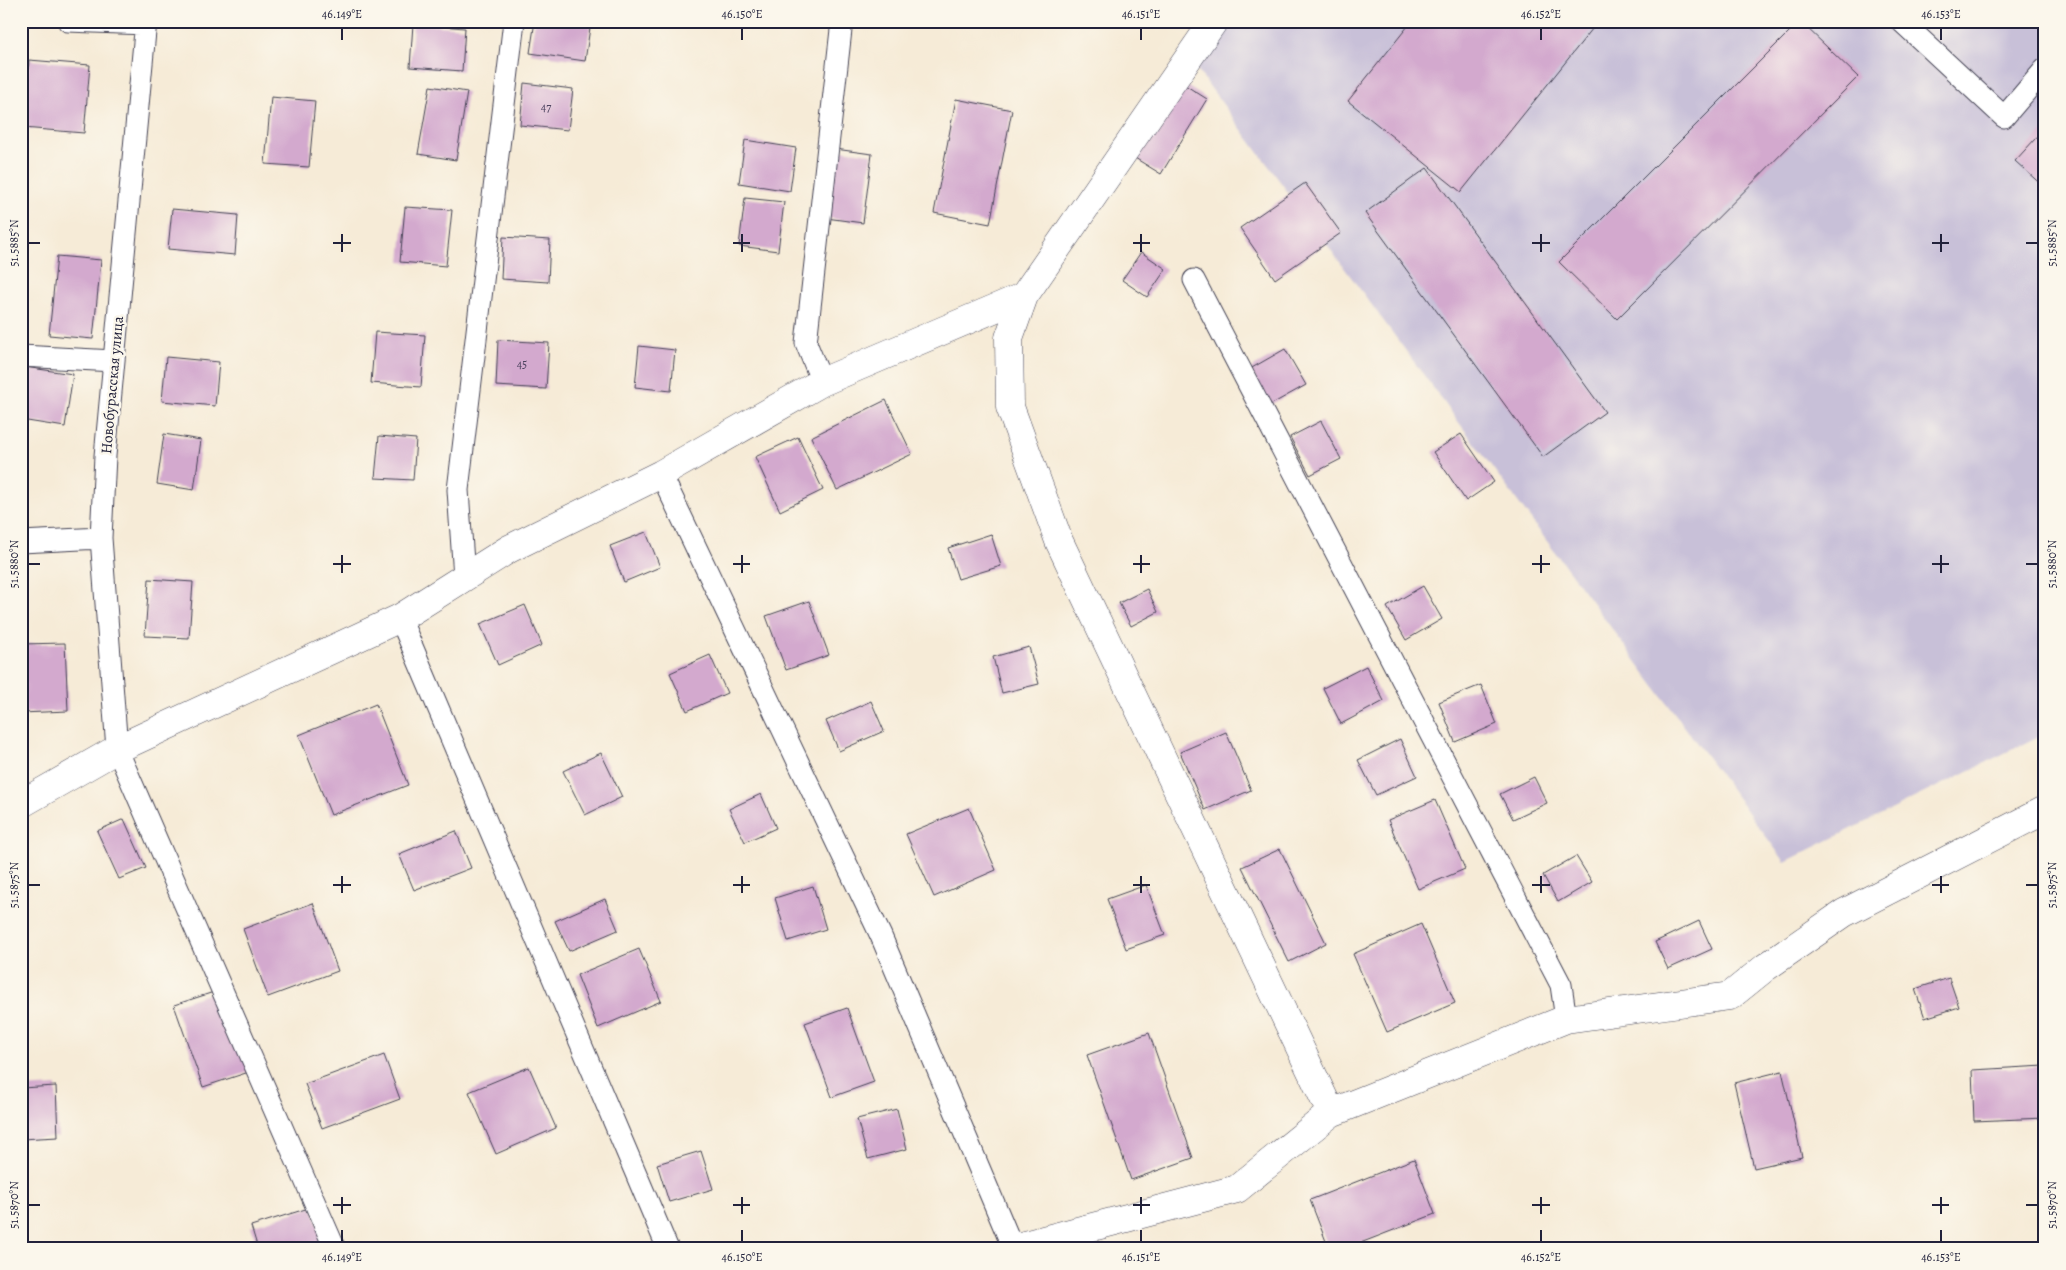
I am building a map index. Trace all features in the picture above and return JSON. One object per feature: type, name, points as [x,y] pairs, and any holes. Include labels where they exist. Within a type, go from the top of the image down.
[{"type":"street","points":[[1214,21],[1024,296],[1010,338],[1010,407],[1059,541],[1331,1113]]},
{"type":"street","points":[[21,804],[118,749],[400,618],[509,549],[661,474],[822,382],[1024,296]]},
{"type":"street","points":[[1011,1248],[1237,1189],[1331,1113],[1566,1019],[1730,996],[1766,967],[1844,913],[2045,810]]},
{"type":"lane","points":[[68,21],[146,22]]},
{"type":"lane","points":[[464,577],[458,490],[514,21]]},
{"type":"lane","points":[[822,382],[806,343],[842,21]]},
{"type":"lane","points":[[1901,21],[2004,117],[2045,69]]},
{"type":"lane","name":"Новобурасская улица","points":[[146,22],[105,456],[101,538],[118,749],[335,1249]]},
{"type":"lane","points":[[1194,280],[1561,985],[1566,1019]]},
{"type":"lane","points":[[21,356],[114,361]]},
{"type":"lane","points":[[661,474],[881,936],[1011,1248]]},
{"type":"lane","points":[[21,542],[101,538]]},
{"type":"lane","points":[[400,618],[668,1249]]},
{"type":"shaded area","points":[[1223,21],[2045,21],[2045,733],[1785,862],[1193,64]]},
{"type":"building","points":[[535,21],[591,21],[585,61],[530,53]]},
{"type":"building","points":[[765,21],[811,21],[810,27]]},
{"type":"building","points":[[1412,21],[1584,21],[1593,28],[1461,192],[1348,101]]},
{"type":"building","points":[[1800,21],[1858,77],[1617,319],[1559,262]]},
{"type":"building","points":[[413,24],[465,28],[462,71],[410,67]]},
{"type":"building","points":[[29,60],[90,65],[84,133],[23,128]]},
{"type":"building","points":[[1177,80],[1207,99],[1161,174],[1130,155]]},
{"type":"building","points":[[524,83],[573,89],[568,130],[520,125]]},
{"type":"building","points":[[430,86],[467,92],[456,160],[418,154]]},
{"type":"building","points":[[271,97],[315,101],[309,167],[265,164]]},
{"type":"building","points":[[956,99],[1012,110],[990,224],[934,213]]},
{"type":"building","points":[[2045,128],[2045,188],[2015,161]]},
{"type":"building","points":[[745,140],[796,148],[790,191],[739,183]]},
{"type":"building","points":[[835,149],[872,154],[863,223],[826,218]]},
{"type":"building","points":[[1427,168],[1605,412],[1543,457],[1365,213]]},
{"type":"building","points":[[1305,183],[1341,233],[1275,279],[1240,228]]},
{"type":"building","points":[[745,198],[784,202],[778,251],[739,246]]},
{"type":"building","points":[[405,207],[452,210],[446,266],[400,262]]},
{"type":"building","points":[[172,209],[238,215],[235,255],[168,249]]},
{"type":"building","points":[[503,237],[550,240],[548,282],[501,279]]},
{"type":"building","points":[[1141,252],[1166,269],[1147,297],[1122,280]]},
{"type":"building","points":[[57,256],[101,260],[93,339],[49,335]]},
{"type":"building","points":[[375,332],[425,335],[421,387],[371,383]]},
{"type":"building","points":[[498,340],[549,343],[546,389],[496,386]]},
{"type":"building","points":[[639,346],[675,350],[671,391],[635,387]]},
{"type":"building","points":[[1285,349],[1306,385],[1270,405],[1250,369]]},
{"type":"building","points":[[166,357],[219,362],[215,406],[162,401]]},
{"type":"building","points":[[24,367],[73,374],[65,427],[21,420],[21,385]]},
{"type":"building","points":[[886,400],[912,454],[837,490],[811,437]]},
{"type":"building","points":[[1321,421],[1341,459],[1310,475],[1290,437]]},
{"type":"building","points":[[164,434],[201,440],[194,490],[157,484]]},
{"type":"building","points":[[1461,434],[1494,482],[1466,501],[1433,452]]},
{"type":"building","points":[[379,436],[416,439],[413,480],[375,478]]},
{"type":"building","points":[[798,437],[823,490],[780,511],[755,457]]},
{"type":"building","points":[[646,532],[660,567],[624,582],[610,546]]},
{"type":"building","points":[[991,534],[1001,566],[958,579],[948,548]]},
{"type":"building","points":[[149,579],[193,582],[189,638],[145,636]]},
{"type":"building","points":[[1423,586],[1442,619],[1406,640],[1387,607]]},
{"type":"building","points":[[1147,589],[1158,612],[1131,626],[1119,603]]},
{"type":"building","points":[[809,601],[829,655],[786,670],[766,616]]},
{"type":"building","points":[[525,605],[542,645],[498,665],[480,624]]},
{"type":"building","points":[[65,643],[68,711],[21,713],[21,644]]},
{"type":"building","points":[[1029,647],[1039,684],[1002,693],[993,657]]},
{"type":"building","points":[[710,655],[727,693],[687,711],[670,673]]},
{"type":"building","points":[[1366,666],[1384,701],[1341,724],[1323,688]]},
{"type":"building","points":[[1481,685],[1497,724],[1455,742],[1439,702]]},
{"type":"building","points":[[871,701],[884,731],[839,751],[826,721]]},
{"type":"building","points":[[376,704],[408,785],[331,815],[299,735]]},
{"type":"building","points":[[1226,732],[1251,790],[1205,810],[1180,752]]},
{"type":"building","points":[[1400,739],[1417,776],[1376,795],[1358,760]]},
{"type":"building","points":[[601,753],[622,797],[585,815],[563,771]]},
{"type":"building","points":[[1534,777],[1547,803],[1513,819],[1500,794]]},
{"type":"building","points":[[761,794],[776,828],[745,842],[729,809]]},
{"type":"building","points":[[1435,800],[1465,869],[1418,889],[1388,820]]},
{"type":"building","points":[[969,808],[996,870],[934,897],[906,834]]},
{"type":"building","points":[[124,819],[146,868],[119,879],[97,831]]},
{"type":"building","points":[[456,831],[471,868],[414,890],[399,854]]},
{"type":"building","points":[[1280,849],[1326,943],[1289,962],[1242,867]]},
{"type":"building","points":[[1576,856],[1592,882],[1558,902],[1543,875]]},
{"type":"building","points":[[1146,885],[1165,935],[1126,949],[1107,899]]},
{"type":"building","points":[[813,886],[826,929],[788,941],[775,898]]},
{"type":"building","points":[[605,899],[618,930],[569,951],[555,921]]},
{"type":"building","points":[[313,903],[338,971],[268,997],[243,929]]},
{"type":"building","points":[[1699,921],[1712,949],[1668,969],[1655,942]]},
{"type":"building","points":[[1421,924],[1455,1003],[1387,1032],[1353,954]]},
{"type":"building","points":[[639,949],[661,1001],[598,1028],[577,975]]},
{"type":"building","points":[[1949,978],[1959,1007],[1925,1018],[1915,989]]},
{"type":"building","points":[[223,989],[252,1071],[203,1087],[174,1005]]},
{"type":"building","points":[[847,1008],[874,1082],[832,1097],[805,1023]]},
{"type":"building","points":[[1149,1033],[1193,1158],[1131,1180],[1087,1055]]},
{"type":"building","points":[[384,1055],[400,1099],[322,1128],[305,1084]]},
{"type":"building","points":[[2045,1066],[2045,1118],[1974,1121],[1972,1070]]},
{"type":"building","points":[[529,1067],[556,1128],[496,1154],[469,1092]]},
{"type":"building","points":[[1782,1071],[1802,1157],[1754,1168],[1734,1083]]},
{"type":"building","points":[[56,1086],[58,1137],[21,1139],[21,1088]]},
{"type":"building","points":[[897,1109],[907,1149],[868,1159],[857,1119]]},
{"type":"building","points":[[701,1151],[713,1189],[669,1202],[657,1164]]},
{"type":"building","points":[[1414,1159],[1435,1214],[1345,1249],[1329,1249],[1310,1200]]},
{"type":"building","points":[[312,1207],[325,1249],[258,1249],[251,1226]]}]
